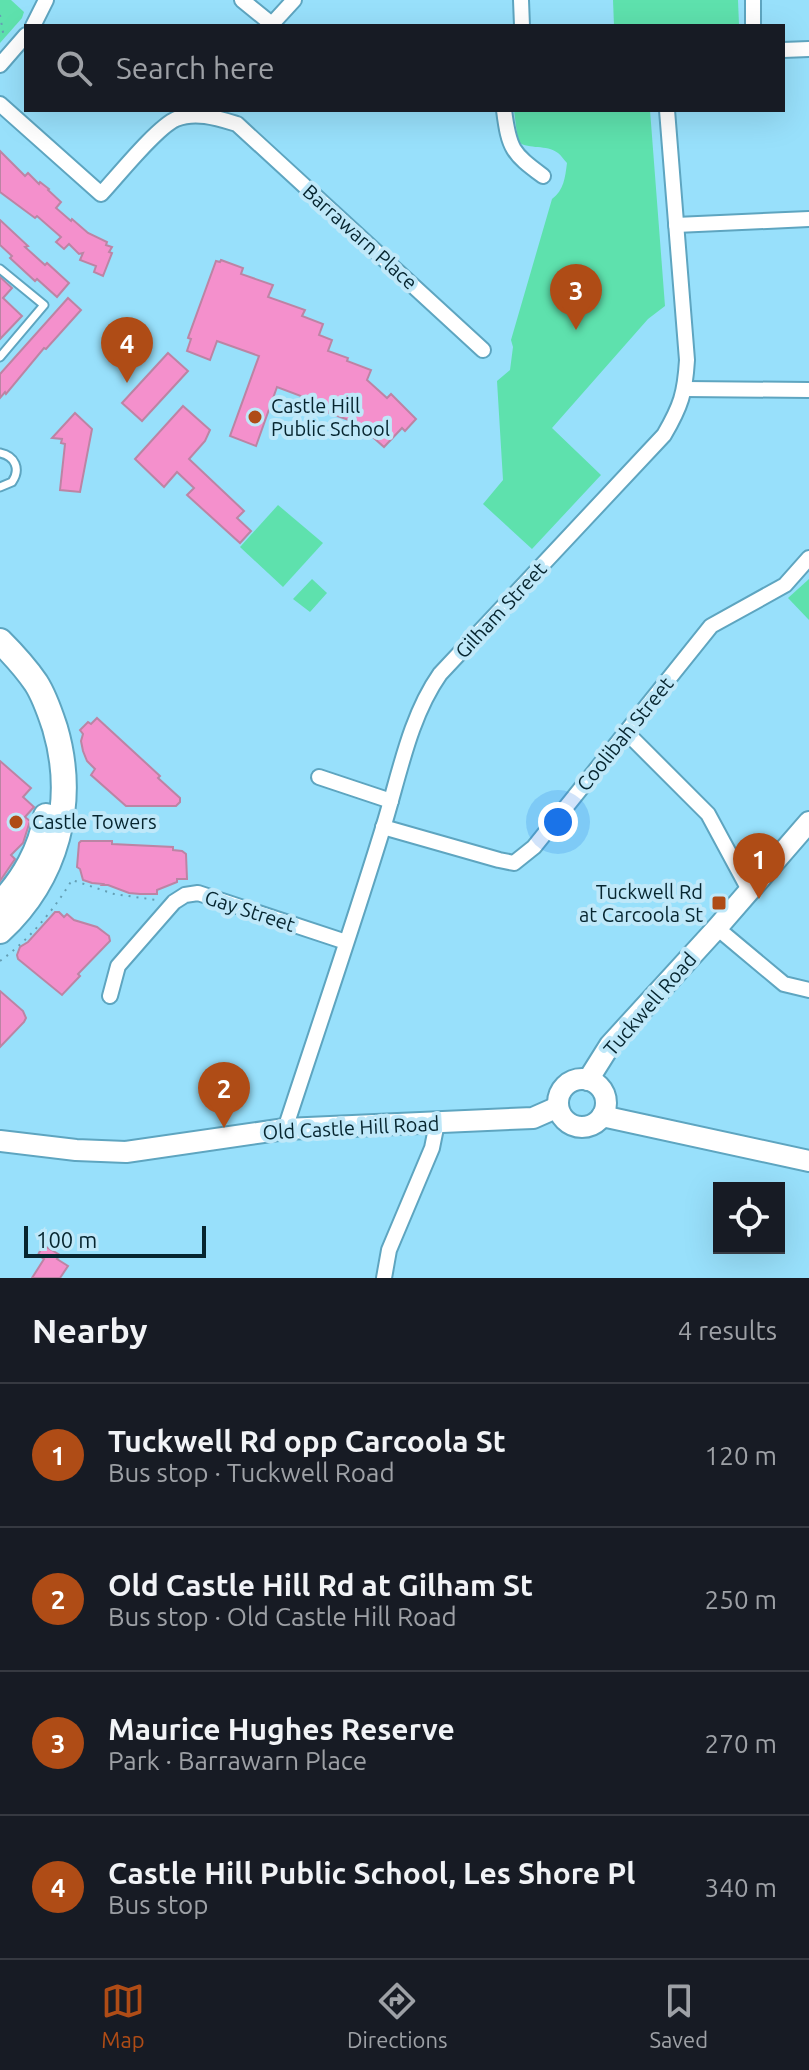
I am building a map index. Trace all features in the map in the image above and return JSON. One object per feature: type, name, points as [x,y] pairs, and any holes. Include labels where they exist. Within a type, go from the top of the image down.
[{"type":"main road","points":[[0,641],[15,655],[37,685],[50,712],[62,753],[64,777],[59,833],[52,857],[35,891],[0,931]]},
{"type":"main road","points":[[0,663],[26,697],[40,730],[49,765],[49,800],[44,829],[31,863],[0,904]]},
{"type":"street","points":[[34,24],[46,0]]},
{"type":"street","points":[[242,0],[272,24]]},
{"type":"street","points":[[274,24],[294,0]]},
{"type":"street","points":[[521,0],[522,24]]},
{"type":"street","points":[[753,0],[753,24]]},
{"type":"street","points":[[3,62],[24,37]]},
{"type":"street","points":[[785,50],[809,49]]},
{"type":"street","points":[[0,104],[101,194],[156,135],[175,120],[198,115],[237,124],[245,112]]},
{"type":"street","points":[[504,112],[508,142],[523,161],[543,176]]},
{"type":"street","name":"Gilham Street","points":[[285,1129],[428,691],[664,435],[677,413],[685,389],[687,360],[667,112]]},
{"type":"street","name":"Barrawarn Place","points":[[237,124],[483,350]]},
{"type":"street","points":[[676,225],[809,219]]},
{"type":"street","points":[[685,389],[809,390]]},
{"type":"street","name":"Coolibah Street","points":[[383,827],[514,863],[534,847],[711,626],[785,585],[809,558]]},
{"type":"street","points":[[626,732],[708,814],[749,890]]},
{"type":"street","points":[[319,777],[391,801]]},
{"type":"street","name":"Tuckwell Road","points":[[588,1080],[610,1045],[809,822]]},
{"type":"street","name":"Gay Street","points":[[110,996],[118,966],[174,902],[185,895],[198,893],[346,942]]},
{"type":"street","points":[[717,928],[784,984],[809,990]]},
{"type":"street","points":[[580,1079],[601,1088],[605,1095],[602,1116],[595,1124],[580,1127],[566,1121],[558,1107],[565,1085],[580,1079]]},
{"type":"street","name":"Old Castle Hill Road","points":[[0,1141],[126,1152],[285,1129],[533,1118],[558,1107]]},
{"type":"street","points":[[602,1116],[809,1161]]},
{"type":"street","points":[[384,1278],[389,1250],[432,1148],[437,1123]]},
{"type":"lane","points":[[0,269],[44,305],[0,357]]},
{"type":"lane","points":[[0,453],[12,457],[17,467],[12,482],[0,487]]},
{"type":"path","points":[[0,15],[3,62]]},
{"type":"path","points":[[0,961],[24,941],[55,907],[72,880],[114,894],[174,902]]},
{"type":"green space","points":[[0,0],[11,0],[24,12],[0,43]]},
{"type":"green space","points":[[613,0],[738,0],[739,24],[614,24]]},
{"type":"green space","points":[[514,112],[650,112],[665,306],[648,319],[552,428],[601,475],[532,549],[483,504],[503,480],[497,381],[510,370],[511,340],[552,199],[565,179],[567,163],[553,150],[518,142]]},
{"type":"green space","points":[[278,505],[323,543],[283,587],[240,547]]},
{"type":"green space","points":[[312,579],[327,593],[310,612],[293,599]]},
{"type":"green space","points":[[809,579],[809,620],[788,598]]},
{"type":"building","points":[[0,151],[25,176],[28,173],[49,189],[61,202],[56,208],[71,221],[112,247],[103,276],[94,272],[96,266],[80,260],[83,253],[79,254],[69,244],[64,249],[56,242],[61,237],[37,216],[35,218],[0,192]]},
{"type":"building","points":[[0,220],[28,246],[25,247],[69,283],[57,297],[37,279],[35,281],[0,245]]},
{"type":"building","points":[[216,261],[243,268],[241,274],[273,285],[268,297],[305,310],[302,316],[323,324],[319,335],[332,340],[328,351],[371,370],[367,380],[387,398],[391,394],[416,419],[405,431],[402,428],[384,447],[357,423],[315,408],[317,402],[277,387],[256,446],[230,436],[259,356],[217,341],[210,360],[187,351],[191,339],[188,338]]},
{"type":"building","points":[[0,277],[12,288],[3,298],[22,316],[0,339]]},
{"type":"building","points":[[68,298],[81,310],[0,398],[0,374]]},
{"type":"building","points":[[168,353],[188,371],[142,421],[122,403]]},
{"type":"building","points":[[183,406],[210,430],[205,441],[189,459],[244,511],[237,518],[251,531],[240,543],[187,495],[194,488],[177,472],[164,487],[135,459]]},
{"type":"building","points":[[75,413],[92,429],[80,492],[60,490],[65,444],[61,443],[62,439],[52,438]]},
{"type":"building","points":[[97,718],[180,798],[176,806],[126,806],[91,775],[95,769],[83,751],[83,734],[80,730]]},
{"type":"building","name":"Castle Towers","points":[[0,761],[31,788],[23,797],[34,807],[25,817],[30,821],[23,843],[11,855],[15,859],[0,881]]},
{"type":"building","points":[[81,841],[173,847],[173,850],[186,854],[187,879],[177,879],[177,882],[157,890],[157,894],[129,893],[83,880],[77,867]]},
{"type":"building","points":[[55,912],[97,927],[109,936],[110,941],[62,995],[17,955],[20,947]]},
{"type":"building","points":[[0,991],[23,1011],[26,1018],[0,1047]]},
{"type":"building","points":[[43,1245],[60,1255],[57,1259],[68,1266],[60,1278],[32,1278],[44,1259],[38,1255]]},
{"type":"place","name":"Maurice Hughes Reserve","points":[[576,330]]},
{"type":"place","name":"Castle Hill Public School, Les Shore Pl","points":[[127,383]]},
{"type":"place","name":"Castle Hill Public School","points":[[255,417]]},
{"type":"place","name":"Castle Towers","points":[[16,822]]},
{"type":"place","name":"Tuckwell Rd opp Carcoola St","points":[[759,899]]},
{"type":"place","name":"Tuckwell Rd at Carcoola St","points":[[719,903]]},
{"type":"place","name":"Old Castle Hill Rd at Gilham St","points":[[224,1128]]}]
